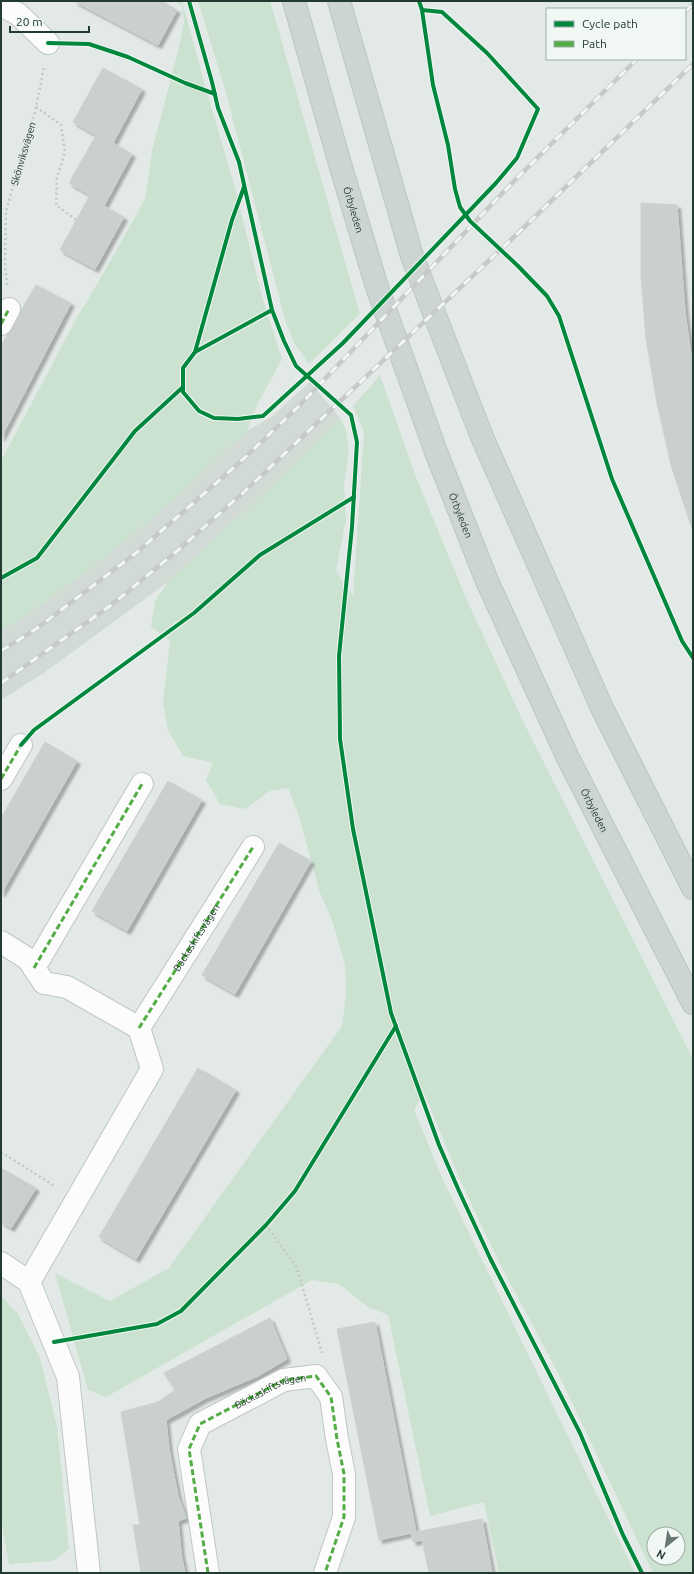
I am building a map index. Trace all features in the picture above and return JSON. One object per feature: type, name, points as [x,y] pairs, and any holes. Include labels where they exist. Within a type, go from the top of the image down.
[{"type":"main road","name":"Örbyleden","points":[[294,1],[377,288],[436,452],[487,580],[568,758],[693,1003]]},
{"type":"main road","points":[[339,1],[412,256],[482,437],[602,708],[693,888]]},
{"type":"street","points":[[1,5],[18,14],[48,43]]},
{"type":"street","points":[[1,779],[21,745]]},
{"type":"street","points":[[39,976],[142,784]]},
{"type":"street","name":"Bäckaskiftsvägen","points":[[139,1028],[253,847]]},
{"type":"street","points":[[1,942],[28,959],[39,976],[67,987],[139,1028],[152,1069],[29,1282]]},
{"type":"street","points":[[1,1263],[29,1282],[68,1377],[89,1573]]},
{"type":"street","name":"Bäckaskiftsvägen","points":[[208,1573],[189,1449],[200,1424],[284,1380],[316,1376],[331,1397],[344,1474],[344,1517],[325,1573]]},
{"type":"path","points":[[36,107],[61,125],[65,152],[57,178],[56,205],[76,220]]},
{"type":"path","points":[[1,1152],[77,1200]]},
{"type":"path","points":[[261,1230],[271,1219]]},
{"type":"path","points":[[266,1225],[297,1268],[322,1352],[316,1376]]},
{"type":"shaded area","points":[[310,382],[340,418],[281,477],[168,582],[45,672],[1,700],[1,631],[17,622],[91,568],[158,514],[247,431],[271,417]]},
{"type":"green space","points":[[175,1],[182,1],[235,188],[263,300],[282,359],[257,405],[247,431],[158,514],[91,568],[17,622],[1,631],[1,461],[76,319],[145,199],[152,151],[184,22],[182,6]]},
{"type":"green space","points":[[198,1],[270,1],[360,314],[309,364],[294,343],[285,320],[226,93]]},
{"type":"green space","points":[[380,375],[416,477],[466,598],[521,717],[693,1059],[693,1573],[653,1573],[650,1566],[686,1566],[686,1526],[646,1526],[646,1558],[557,1371],[499,1262],[461,1182],[424,1093],[414,1110],[444,1182],[635,1573],[499,1573],[484,1502],[430,1516],[388,1315],[368,1307],[339,1284],[312,1280],[106,1397],[88,1390],[55,1273],[110,1301],[169,1268],[342,1026],[346,995],[345,964],[332,920],[320,893],[299,816],[288,788],[270,791],[245,809],[220,804],[206,780],[213,763],[183,756],[168,730],[163,703],[170,641],[151,627],[155,601],[168,582],[281,477],[340,418],[346,430],[349,449],[344,485],[346,519],[336,571],[353,596],[364,432],[353,406]]},
{"type":"green space","points":[[1,1296],[18,1314],[40,1358],[57,1426],[69,1549],[53,1561],[9,1564],[1,1519]]},
{"type":"building","points":[[74,1],[161,1],[177,10],[158,45]]},
{"type":"building","points":[[103,68],[142,89],[113,143],[132,154],[104,206],[124,217],[95,269],[60,250],[90,195],[69,183],[96,135],[73,122]]},
{"type":"building","points":[[641,203],[677,205],[685,312],[693,370],[693,532],[671,465],[657,403],[646,339],[641,276]]},
{"type":"building","points":[[36,285],[71,303],[1,438],[1,346]]},
{"type":"building","points":[[45,742],[77,761],[1,894],[1,818]]},
{"type":"building","points":[[168,781],[202,800],[127,931],[92,911]]},
{"type":"building","points":[[279,843],[311,861],[235,994],[202,975]]},
{"type":"building","points":[[198,1068],[236,1090],[136,1259],[99,1237]]},
{"type":"building","points":[[1,1168],[36,1188],[11,1228],[1,1222]]},
{"type":"building","points":[[270,1318],[287,1359],[258,1376],[206,1398],[166,1420],[169,1449],[178,1496],[186,1518],[178,1521],[181,1553],[185,1573],[141,1573],[133,1525],[140,1525],[121,1412],[158,1402],[175,1390],[164,1373]]},
{"type":"building","points":[[375,1322],[416,1532],[482,1519],[492,1573],[429,1573],[422,1540],[413,1542],[411,1533],[379,1540],[337,1329]]},
{"type":"railway","points":[[686,11],[693,4]]},
{"type":"railway","points":[[1,651],[36,629],[136,553],[238,464],[298,407],[517,178],[636,60]]},
{"type":"railway","points":[[1,683],[110,606],[176,552],[244,492],[517,234],[693,64]]},
{"type":"marked path","points":[[1,324],[9,309]]},
{"type":"marked path","points":[[1,779],[21,745]]},
{"type":"marked path","points":[[34,968],[142,784]]},
{"type":"marked path","points":[[139,1028],[253,847]]},
{"type":"marked path","points":[[208,1573],[189,1449],[200,1424],[284,1380],[316,1376],[331,1397],[344,1474],[344,1517],[325,1573]]},
{"type":"cycle path","points":[[189,1],[218,108],[239,162],[272,310],[296,366],[351,415],[357,442],[352,527],[339,656],[340,739],[353,829],[391,1013],[439,1145],[459,1191],[490,1258],[580,1433],[623,1535],[642,1573]]},
{"type":"cycle path","points":[[419,1],[422,10],[433,85],[448,145],[455,189],[460,207],[470,221],[518,266],[547,296],[559,316],[612,479],[682,641],[693,658]]},
{"type":"cycle path","points":[[272,310],[195,352],[183,368],[183,392],[199,411],[214,418],[238,419],[263,416],[343,343],[496,183],[517,158],[538,109],[487,53],[442,12],[422,10]]},
{"type":"cycle path","points":[[48,43],[89,44],[128,57],[185,83],[215,94]]},
{"type":"cycle path","points":[[195,352],[232,220],[244,187]]},
{"type":"cycle path","points":[[1,578],[37,558],[135,431],[183,387]]},
{"type":"cycle path","points":[[21,745],[34,730],[194,613],[260,555],[354,497]]},
{"type":"cycle path","points":[[54,1342],[157,1324],[181,1311],[266,1225],[295,1191],[396,1026]]}]
